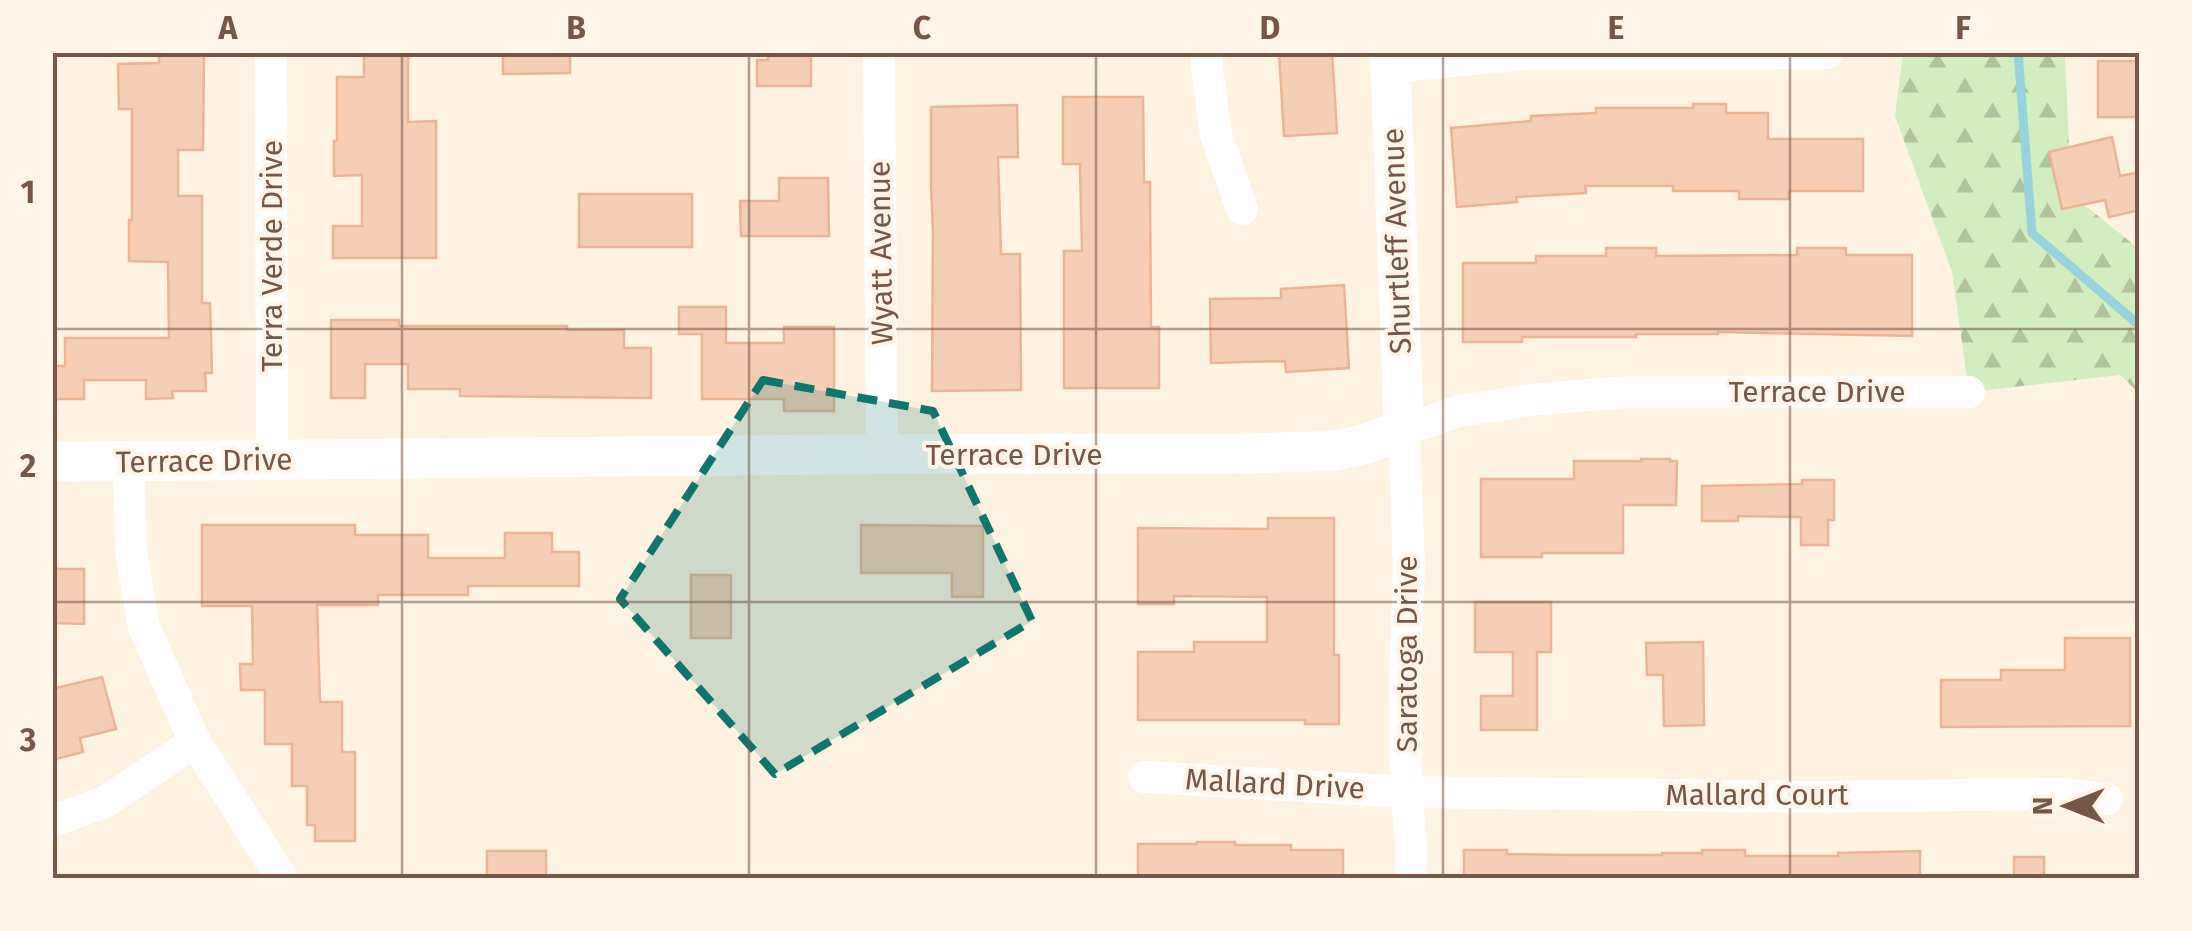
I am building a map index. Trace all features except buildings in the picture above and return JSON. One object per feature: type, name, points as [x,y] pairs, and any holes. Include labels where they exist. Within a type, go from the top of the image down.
[{"type":"street","name":"Terra Verde Drive","points":[[271,52],[272,460]]},
{"type":"street","name":"Wyatt Avenue","points":[[879,52],[882,454]]},
{"type":"street","points":[[1204,52],[1216,135],[1242,209]]},
{"type":"street","points":[[1390,60],[1536,53],[1827,53]]},
{"type":"street","name":"Shurtleff Avenue","points":[[1390,60],[1404,430]]},
{"type":"street","name":"Terrace Drive","points":[[52,462],[1334,451],[1459,411],[1539,399],[1628,392],[1968,392]]},
{"type":"street","name":"Saratoga Drive","points":[[1404,430],[1408,568],[1406,792],[1412,878]]},
{"type":"street","points":[[129,462],[131,551],[144,627],[195,742],[282,878]]},
{"type":"street","points":[[52,821],[105,802],[195,742]]},
{"type":"street","name":"Mallard Drive","points":[[1144,777],[1406,792]]},
{"type":"street","name":"Mallard Court","points":[[1406,792],[1814,797],[2061,794],[2107,799]]},
{"type":"highlighted area","points":[[763,380],[933,411],[1032,621],[775,774],[620,599]]},
{"type":"green space","points":[[1903,53],[2065,53],[2071,194],[2139,249],[2139,393],[2120,375],[1969,392],[1952,272],[1895,116]]},
{"type":"waterway","points":[[2018,52],[2032,233],[2140,326]]}]
